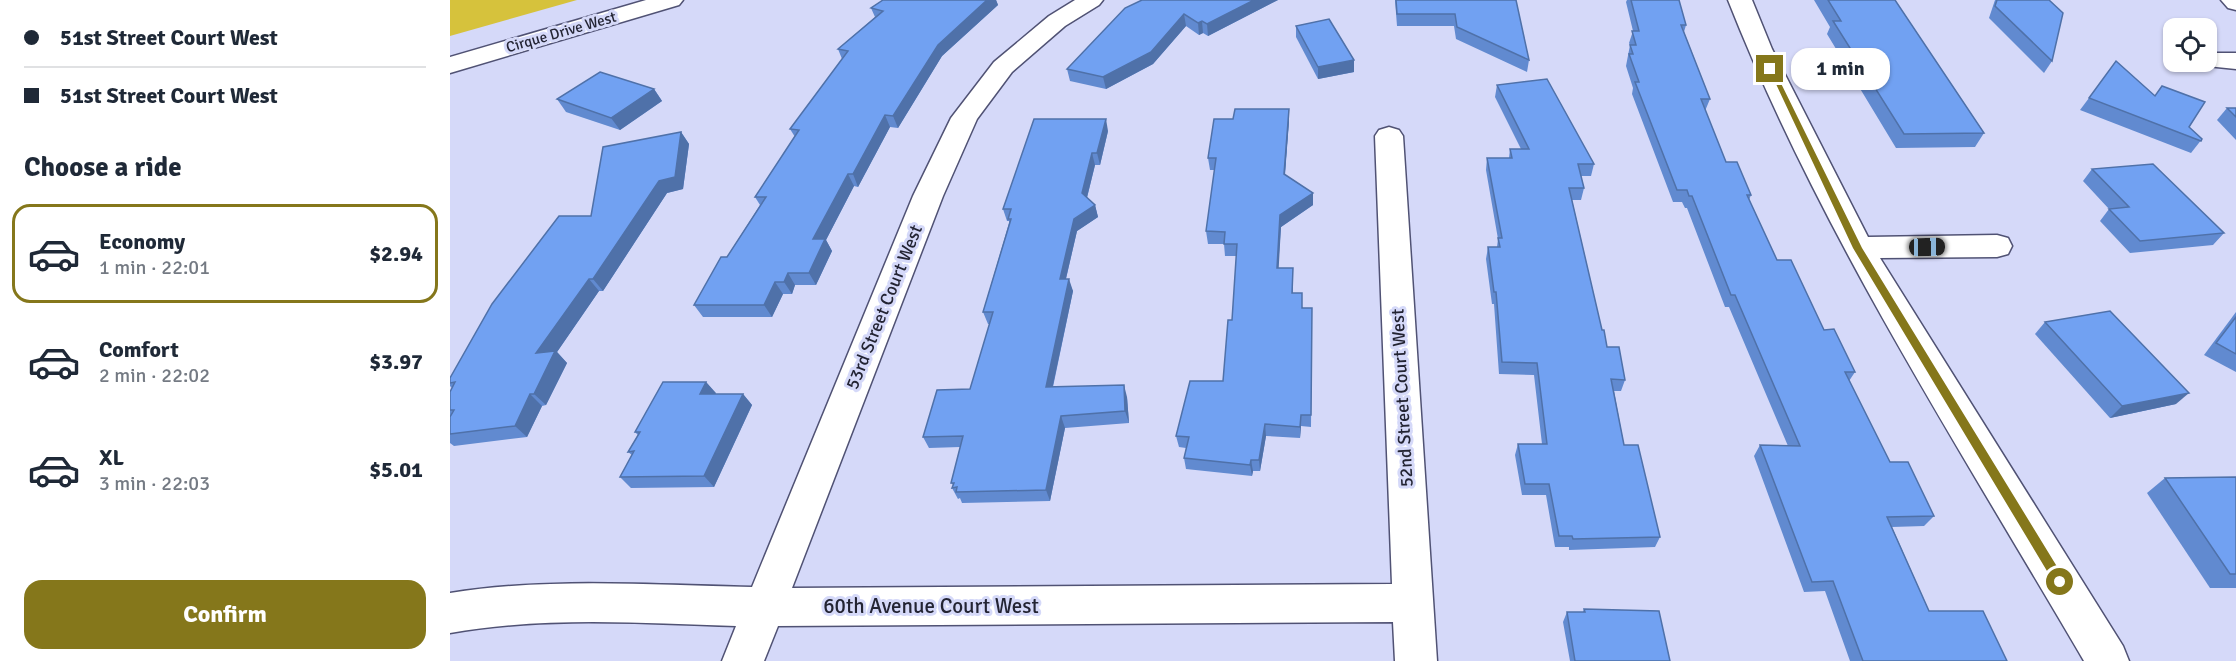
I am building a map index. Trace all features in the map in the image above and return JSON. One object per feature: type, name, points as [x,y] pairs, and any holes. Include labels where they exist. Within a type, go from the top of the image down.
[{"type":"street","name":"Cirque Drive West","points":[[450,54],[637,0]]},
{"type":"street","name":"Cirque Drive West","points":[[450,65],[671,0]]},
{"type":"street","name":"53rd Street Court West","points":[[743,661],[928,195],[964,118],[985,89],[1016,55],[1057,21],[1090,0]]},
{"type":"street","points":[[1740,0],[1760,49],[1858,248],[2108,661]]},
{"type":"street","points":[[2233,0],[2236,3]]},
{"type":"street","points":[[2217,60],[2236,61]]},
{"type":"street","name":"52nd Street Court West","points":[[1389,136],[1416,661]]},
{"type":"street","points":[[1858,248],[1997,246]]},
{"type":"street","name":"60th Avenue Court West","points":[[450,613],[536,602],[764,607],[1413,603]]},
{"type":"shaded area","points":[[450,0],[577,0],[450,36]]},
{"type":"building","points":[[883,0],[987,0],[938,45],[893,116],[885,115],[853,174],[848,174],[813,239],[825,239],[809,273],[788,273],[784,282],[775,282],[764,305],[694,305],[721,257],[727,257],[766,197],[755,197],[799,130],[790,129],[848,51],[838,49],[883,11],[871,8]]},
{"type":"building","points":[[1142,0],[1254,0],[1207,24],[1202,21],[1198,23],[1184,14],[1151,52],[1103,77],[1067,69],[1125,8]]},
{"type":"building","points":[[1396,0],[1516,0],[1529,60],[1457,27],[1455,14],[1397,14]]},
{"type":"building","points":[[1631,0],[1679,0],[1686,25],[1681,25],[1710,99],[1701,99],[1726,162],[1737,162],[1751,195],[1747,195],[1777,260],[1791,260],[1824,330],[1834,329],[1855,372],[1845,372],[1890,462],[1908,462],[1934,516],[1887,517],[1929,611],[1983,611],[2007,661],[1863,661],[1833,581],[1812,582],[1760,445],[1800,446],[1735,295],[1731,295],[1692,196],[1689,196],[1687,190],[1677,190],[1635,82],[1639,82],[1629,54],[1633,54],[1630,45],[1636,45],[1632,31],[1639,31]]},
{"type":"building","points":[[1828,0],[1895,0],[1984,133],[1904,134],[1833,21],[1841,21]]},
{"type":"building","points":[[1997,0],[2049,0],[2063,13],[2052,61],[1995,6]]},
{"type":"building","points":[[1329,19],[1354,60],[1318,67],[1296,26]]},
{"type":"building","points":[[2116,61],[2155,96],[2162,86],[2205,102],[2189,127],[2202,139],[2201,141],[2089,98]]},
{"type":"building","points":[[600,72],[654,89],[611,118],[557,99]]},
{"type":"building","points":[[1547,79],[1594,164],[1578,164],[1584,188],[1569,188],[1607,347],[1619,347],[1625,380],[1611,379],[1624,445],[1638,445],[1660,537],[1573,539],[1572,536],[1559,536],[1549,484],[1525,484],[1518,444],[1547,444],[1537,363],[1502,362],[1496,292],[1494,292],[1488,247],[1500,247],[1498,238],[1502,238],[1487,158],[1512,158],[1510,149],[1529,149],[1497,85]]},
{"type":"building","points":[[2227,108],[2236,108],[2236,117]]},
{"type":"building","points":[[1235,109],[1289,109],[1284,174],[1313,193],[1280,215],[1277,268],[1293,268],[1292,293],[1302,293],[1302,308],[1312,308],[1311,415],[1301,415],[1300,427],[1265,424],[1259,460],[1251,460],[1250,465],[1184,458],[1189,437],[1176,436],[1190,381],[1223,381],[1228,320],[1232,320],[1237,244],[1224,244],[1225,232],[1206,231],[1216,158],[1208,158],[1214,119],[1233,119]]},
{"type":"building","points":[[1034,119],[1106,119],[1097,153],[1092,153],[1082,193],[1095,205],[1074,219],[1060,279],[1069,279],[1046,387],[1124,385],[1125,411],[1061,416],[1046,490],[956,492],[957,487],[952,488],[954,483],[951,483],[963,436],[923,437],[937,390],[970,389],[993,312],[983,312],[1011,219],[1008,219],[1011,209],[1003,209]]},
{"type":"building","points":[[681,132],[675,177],[659,181],[593,279],[589,279],[536,353],[555,351],[534,394],[530,394],[515,426],[450,434],[450,417],[454,410],[450,410],[450,392],[455,382],[450,383],[450,378],[492,304],[559,216],[591,216],[603,147]]},
{"type":"building","points":[[2153,164],[2224,233],[2140,241],[2109,209],[2129,207],[2092,169]]},
{"type":"building","points":[[2110,311],[2189,393],[2122,406],[2045,322]]},
{"type":"building","points":[[2236,317],[2236,354],[2216,343]]},
{"type":"building","points":[[663,382],[706,382],[700,394],[743,394],[704,476],[620,477],[634,451],[628,452],[640,432],[635,432]]},
{"type":"building","points":[[2236,477],[2236,574],[2230,574],[2165,478]]},
{"type":"building","points":[[1584,609],[1659,611],[1670,661],[1575,661],[1567,612],[1585,612]]},
{"type":"route","points":[[1770,69],[1858,248],[2060,582]]}]
